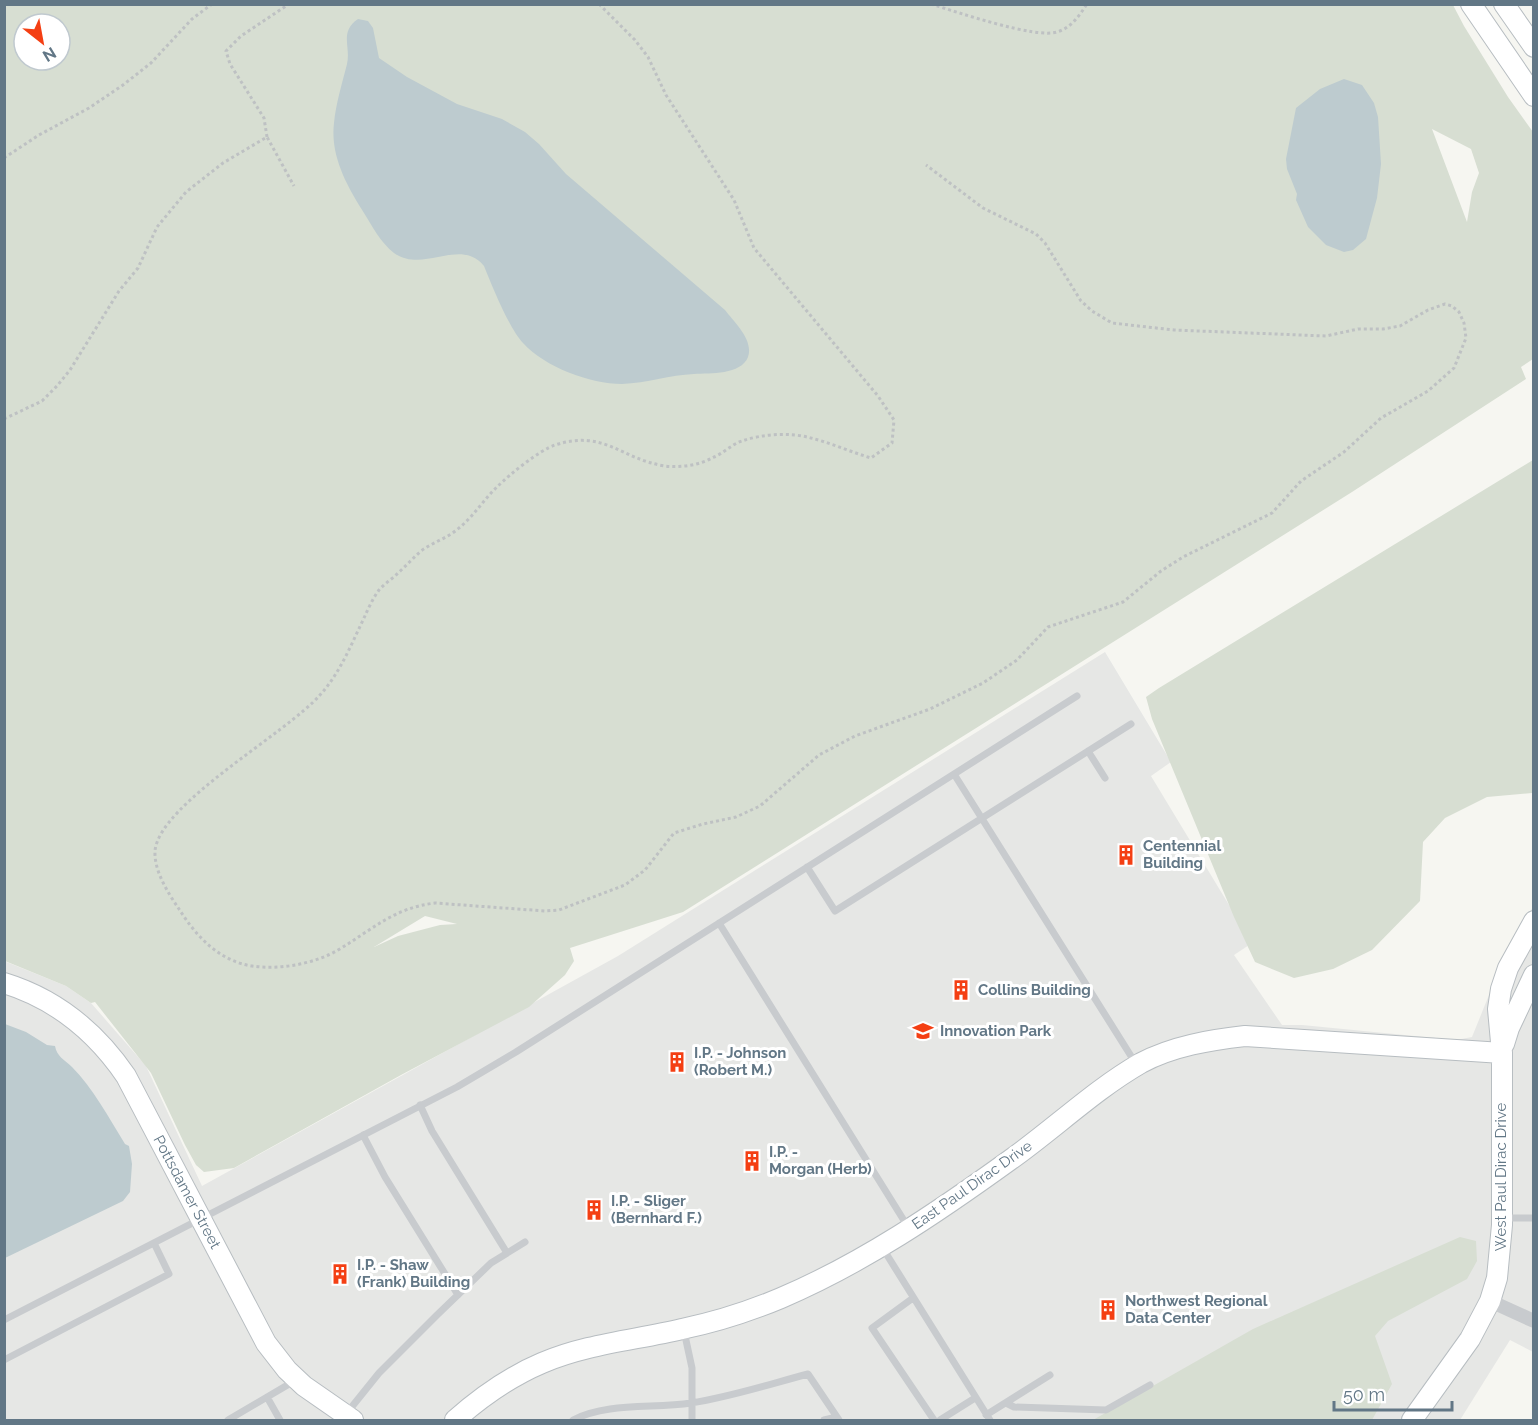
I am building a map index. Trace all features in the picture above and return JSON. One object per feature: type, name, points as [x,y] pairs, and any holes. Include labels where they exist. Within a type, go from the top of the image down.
[{"type":"street","points":[[1472,4],[1533,96]]},
{"type":"street","points":[[1504,4],[1533,46]]},
{"type":"street","points":[[1502,1053],[1498,1009],[1501,989],[1508,968],[1533,921]]},
{"type":"street","points":[[1502,1053],[1509,1028],[1533,975]]},
{"type":"street","name":"Pottsdamer Street","points":[[4,982],[28,990],[71,1016],[93,1034],[111,1054],[126,1076],[266,1343],[287,1370],[349,1418]]},
{"type":"street","name":"East Paul Dirac Drive","points":[[455,1420],[513,1377],[543,1362],[736,1315],[782,1297],[881,1246],[967,1192],[1113,1081],[1137,1066],[1169,1051],[1195,1044],[1245,1036],[1502,1053]]},
{"type":"street","name":"West Paul Dirac Drive","points":[[1412,1420],[1470,1339],[1490,1301],[1497,1278],[1501,1256],[1502,1218],[1502,1053]]},
{"type":"street","points":[[1490,1301],[1533,1322]]},
{"type":"lane","points":[[4,1320],[457,1087],[516,1052],[1077,696]]},
{"type":"lane","points":[[807,867],[835,911],[1131,724]]},
{"type":"lane","points":[[1089,751],[1105,778]]},
{"type":"lane","points":[[954,774],[1137,1066]]},
{"type":"lane","points":[[719,923],[909,1229]]},
{"type":"lane","points":[[420,1105],[432,1131],[507,1253]]},
{"type":"lane","points":[[363,1135],[385,1177],[458,1295]]},
{"type":"lane","points":[[1502,1218],[1533,1218]]},
{"type":"lane","points":[[349,1418],[379,1373],[491,1263],[525,1242]]},
{"type":"lane","points":[[4,1360],[169,1274],[154,1243]]},
{"type":"lane","points":[[881,1246],[988,1418],[1006,1403],[1050,1375]]},
{"type":"lane","points":[[913,1298],[872,1328],[934,1420]]},
{"type":"lane","points":[[683,1329],[692,1368],[692,1420]]},
{"type":"lane","points":[[573,1420],[604,1410],[692,1403],[808,1374],[838,1419],[824,1420]]},
{"type":"lane","points":[[228,1420],[297,1379]]},
{"type":"lane","points":[[1006,1403],[1014,1407],[1106,1410],[1150,1385]]},
{"type":"lane","points":[[267,1397],[280,1420]]},
{"type":"lane","points":[[940,1420],[975,1398]]},
{"type":"path","points":[[4,158],[39,135],[89,108],[123,85],[151,63],[192,19],[212,4]]},
{"type":"path","points":[[288,4],[241,36],[226,51],[230,64],[264,118],[267,137],[294,186]]},
{"type":"path","points":[[599,4],[635,40],[648,57],[666,95],[734,200],[754,248],[878,396],[894,420],[891,443],[871,458],[809,437],[776,434],[740,441],[714,458],[684,467],[663,466],[625,454],[600,441],[581,440],[544,450],[499,485],[461,527],[422,550],[380,589],[338,673],[319,697],[297,718],[218,776],[192,799],[159,836],[155,849],[156,865],[165,886],[192,928],[210,947],[229,960],[250,966],[272,967],[317,960],[337,951],[382,920],[418,905],[435,903],[559,910],[625,885],[645,870],[674,832],[736,817],[760,806],[819,755],[855,736],[930,709],[983,683],[1017,660],[1048,627],[1123,602],[1168,566],[1272,513],[1301,481],[1344,452],[1381,418],[1428,391],[1454,368],[1466,338],[1460,312],[1445,304],[1428,309],[1400,326],[1358,329],[1326,336],[1174,330],[1112,323],[1081,301],[1045,243],[1036,234],[983,208],[926,165]]},
{"type":"path","points":[[931,4],[1028,31],[1048,34],[1059,32],[1069,26],[1087,4]]},
{"type":"path","points":[[4,418],[42,401],[70,370],[119,291],[138,268],[157,227],[186,192],[223,163],[267,137]]},
{"type":"shaded area","points":[[4,5],[1453,5],[1508,97],[1533,132],[1533,359],[1521,367],[1526,379],[1352,492],[683,912],[570,948],[574,961],[565,975],[529,1007],[234,1168],[204,1172],[196,1165],[151,1073],[95,1002],[91,1003],[66,986],[5,961]],"holes":[[[1432,129],[1471,149],[1479,173],[1472,192],[1467,222]],[[425,916],[457,924],[440,925],[398,936],[374,947]]]},
{"type":"shaded area","points":[[358,19],[368,21],[373,28],[379,58],[407,77],[457,104],[502,119],[525,132],[539,144],[566,174],[725,310],[746,338],[749,351],[744,363],[724,372],[622,384],[582,377],[543,360],[523,343],[507,317],[484,266],[474,258],[453,255],[417,260],[405,258],[389,249],[377,234],[341,170],[333,135],[348,57],[347,34],[352,24]]},
{"type":"shaded area","points":[[1344,79],[1362,85],[1374,103],[1378,117],[1381,164],[1377,198],[1366,239],[1353,250],[1344,252],[1326,245],[1308,227],[1296,200],[1297,194],[1287,169],[1286,159],[1296,108],[1320,89]]},
{"type":"shaded area","points":[[1533,460],[1533,795],[1532,793],[1487,797],[1445,818],[1423,842],[1420,901],[1372,950],[1333,969],[1294,978],[1255,962],[1152,719],[1146,697]]},
{"type":"shaded area","name":"Innovation Park","points":[[1105,652],[1171,762],[1151,776],[1252,943],[1234,955],[1282,1025],[1456,1040],[1472,1037],[1508,948],[1533,907],[1533,1352],[1510,1340],[1460,1420],[5,1420],[4,961],[66,986],[91,1003],[146,1066],[202,1186],[618,956]]},
{"type":"shaded area","points":[[5,1024],[26,1032],[47,1045],[55,1046],[59,1055],[87,1084],[125,1144],[129,1146],[132,1164],[130,1192],[123,1201],[5,1258]]},
{"type":"shaded area","points":[[1460,1237],[1476,1241],[1477,1261],[1467,1279],[1388,1321],[1375,1336],[1392,1384],[1372,1420],[1093,1420],[1253,1329]]},
{"type":"place","name":"Centennial Building","points":[[1126,855]]},
{"type":"place","name":"Collins Building","points":[[961,990]]},
{"type":"place","name":"Innovation Park","points":[[923,1031]]},
{"type":"place","name":"I.P. - Johnson (Robert M.)","points":[[677,1062]]},
{"type":"place","name":"I.P. - Morgan (Herb)","points":[[752,1161]]},
{"type":"place","name":"I.P. - Sliger (Bernhard F.)","points":[[594,1210]]},
{"type":"place","name":"I.P. - Shaw (Frank) Building","points":[[340,1274]]},
{"type":"place","name":"Northwest Regional Data Center","points":[[1108,1310]]}]
